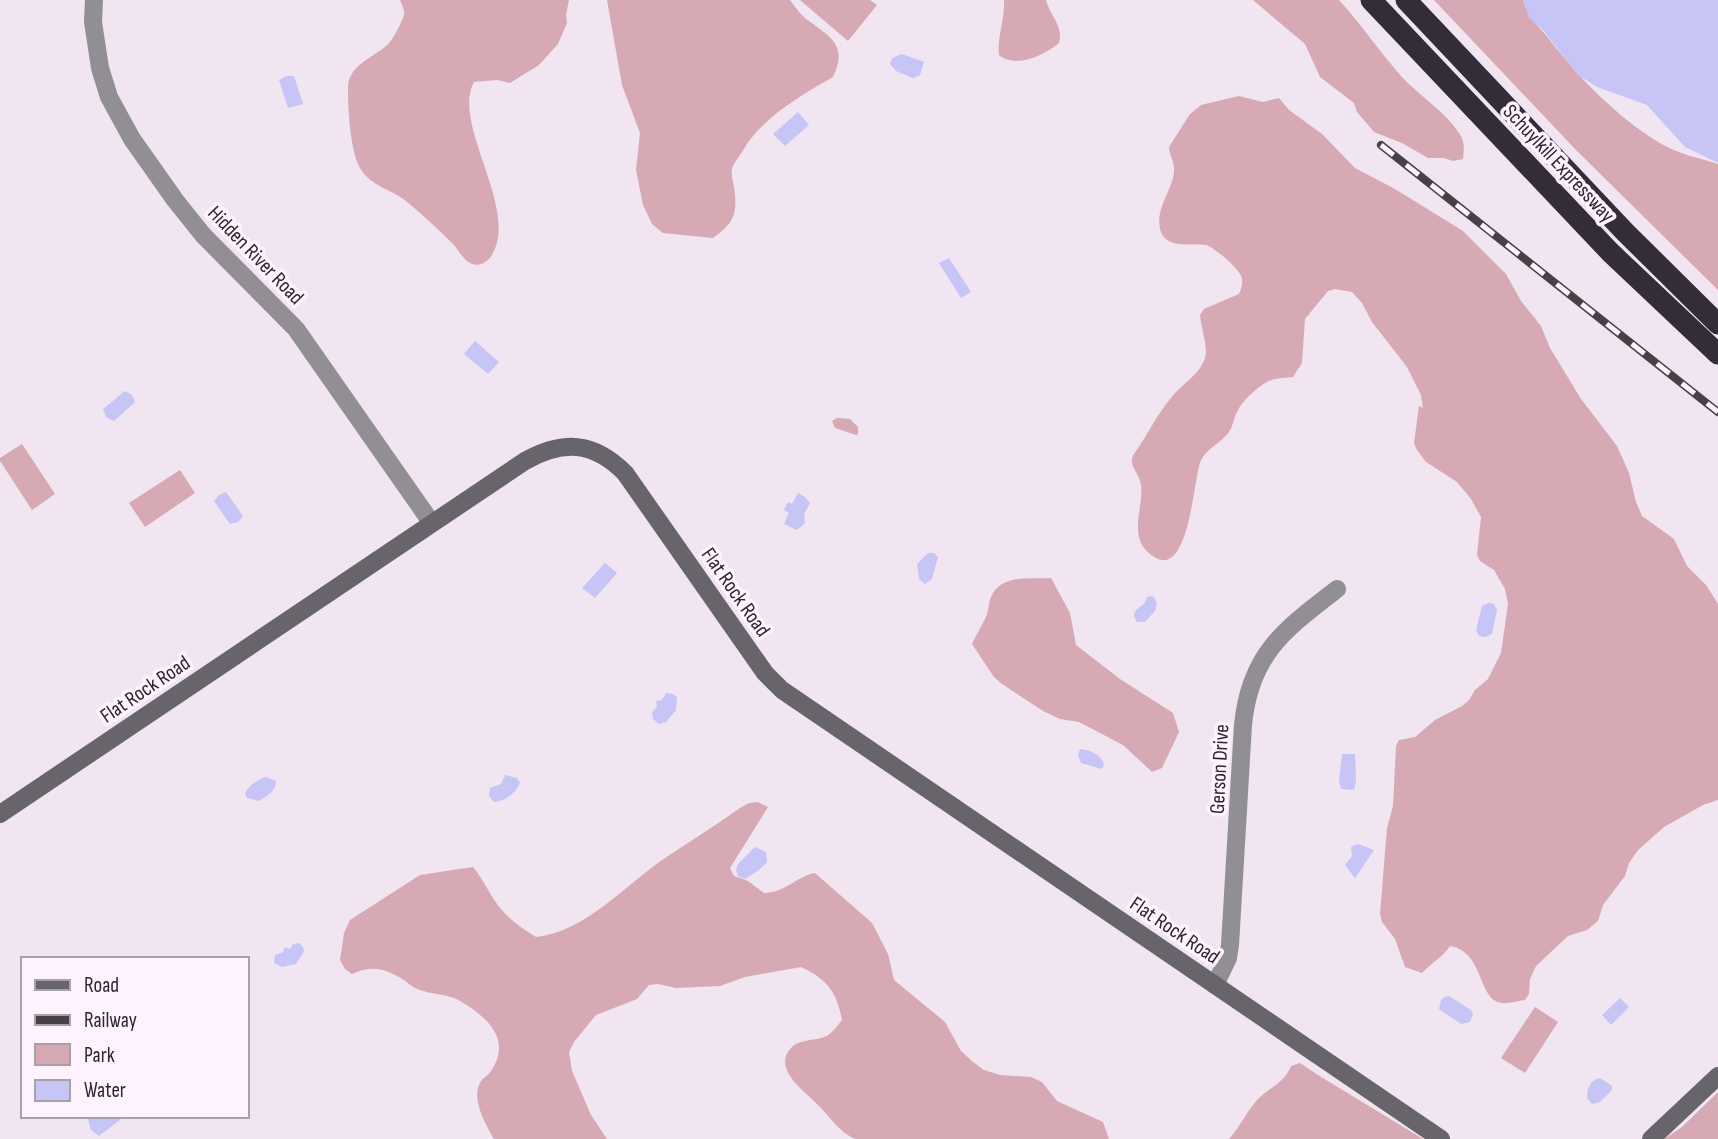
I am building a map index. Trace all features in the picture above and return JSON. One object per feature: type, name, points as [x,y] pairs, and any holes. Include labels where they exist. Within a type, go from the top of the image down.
[{"type":"highway","name":"Schuylkill Expressway","points":[[1371,0],[1601,243],[1718,354]]},
{"type":"highway","name":"Schuylkill Expressway","points":[[1406,0],[1625,232],[1718,324]]},
{"type":"street","name":"Hidden River Road","points":[[94,0],[93,22],[100,68],[109,97],[132,139],[203,235],[296,329],[432,522]]},
{"type":"street","name":"Flat Rock Road","points":[[0,814],[525,461],[549,450],[583,447],[606,457],[634,484],[765,673],[782,690],[1441,1139]]},
{"type":"street","name":"Gerson Drive","points":[[1215,985],[1228,958],[1230,945],[1243,725],[1249,690],[1256,671],[1280,636],[1337,589]]},
{"type":"street","points":[[1651,1139],[1718,1076]]},
{"type":"green space","points":[[400,0],[569,0],[567,23],[558,44],[539,65],[510,83],[497,80],[474,82],[469,99],[471,119],[492,189],[498,234],[493,253],[482,264],[475,265],[467,261],[454,245],[412,206],[369,179],[360,168],[354,151],[350,129],[349,81],[356,69],[385,47],[399,28],[404,15]]},
{"type":"green space","points":[[607,0],[790,0],[837,48],[839,56],[833,77],[795,100],[749,140],[733,166],[733,217],[726,228],[713,238],[663,233],[652,224],[643,205],[636,170],[640,133],[622,85]]},
{"type":"green space","points":[[800,0],[870,0],[877,5],[848,41]]},
{"type":"green space","points":[[1004,0],[1046,0],[1060,31],[1059,43],[1038,56],[1022,61],[1006,59],[999,55]]},
{"type":"green space","points":[[1253,0],[1339,0],[1401,76],[1453,125],[1462,139],[1463,159],[1453,161],[1428,158],[1402,143],[1374,132],[1357,112],[1354,103],[1320,77],[1305,44]]},
{"type":"green space","points":[[1434,0],[1523,0],[1531,17],[1561,54],[1613,108],[1665,146],[1718,164],[1718,290],[1576,150]]},
{"type":"green space","points":[[1239,96],[1263,102],[1279,98],[1289,110],[1322,134],[1355,168],[1463,231],[1506,274],[1521,301],[1541,326],[1550,348],[1581,399],[1617,446],[1629,473],[1642,516],[1674,539],[1687,566],[1706,585],[1718,604],[1718,800],[1703,805],[1664,827],[1638,850],[1629,863],[1625,876],[1603,905],[1598,921],[1587,930],[1568,936],[1536,966],[1525,1000],[1502,1003],[1494,1000],[1488,994],[1469,957],[1450,946],[1422,973],[1405,967],[1395,939],[1382,922],[1380,914],[1387,828],[1393,806],[1396,746],[1399,740],[1415,737],[1435,720],[1462,706],[1488,679],[1501,653],[1508,604],[1505,589],[1494,570],[1480,561],[1477,555],[1481,517],[1471,499],[1457,482],[1426,462],[1414,443],[1419,406],[1423,408],[1421,395],[1407,367],[1352,292],[1335,289],[1328,291],[1305,319],[1302,363],[1293,377],[1270,381],[1254,391],[1239,408],[1229,432],[1202,458],[1188,523],[1176,553],[1167,560],[1156,558],[1141,543],[1138,534],[1141,485],[1132,464],[1133,456],[1166,404],[1202,366],[1206,348],[1200,315],[1204,309],[1239,294],[1242,282],[1237,269],[1210,247],[1174,243],[1161,232],[1160,215],[1173,176],[1174,165],[1169,147],[1190,114],[1201,105]]},
{"type":"green space","points":[[837,418],[850,419],[858,427],[858,434],[835,428],[832,421]]},
{"type":"green space","points":[[22,444],[55,494],[32,510],[0,461],[0,458]]},
{"type":"green space","points":[[180,470],[195,493],[145,527],[129,503]]},
{"type":"green space","points":[[1025,578],[1051,578],[1070,613],[1076,645],[1120,679],[1173,713],[1179,732],[1162,768],[1152,772],[1123,745],[1079,722],[1060,719],[1043,711],[994,677],[972,644],[986,616],[991,597],[1002,584]]},
{"type":"green space","points":[[758,802],[768,807],[730,868],[734,876],[748,881],[764,893],[779,890],[815,873],[872,923],[888,954],[894,980],[945,1022],[961,1051],[973,1062],[984,1070],[1000,1075],[1031,1077],[1042,1082],[1057,1101],[1103,1122],[1109,1139],[855,1139],[849,1136],[793,1080],[785,1064],[786,1056],[794,1045],[827,1036],[842,1020],[834,994],[818,976],[801,967],[745,977],[720,986],[676,988],[649,985],[637,999],[596,1015],[569,1052],[572,1071],[591,1115],[607,1139],[494,1139],[477,1097],[480,1083],[491,1071],[499,1049],[498,1040],[488,1023],[457,999],[415,988],[384,970],[365,969],[352,974],[340,960],[344,933],[350,920],[420,875],[473,867],[505,913],[536,937],[572,926],[589,916],[653,867],[740,808]]},
{"type":"green space","points":[[1535,1007],[1558,1022],[1525,1073],[1501,1058]]},
{"type":"green space","points":[[1300,1063],[1423,1139],[1229,1139],[1259,1098],[1281,1080],[1291,1066]]},
{"type":"green space","points":[[1718,1092],[1718,1139],[1664,1139],[1682,1127]]},
{"type":"water","points":[[1523,0],[1718,0],[1718,163],[1685,147],[1647,105],[1597,87],[1578,75],[1542,29],[1529,18]]},
{"type":"water","points":[[902,54],[924,62],[920,75],[913,78],[896,71],[890,64],[892,58]]},
{"type":"water","points":[[294,76],[303,104],[288,108],[279,80]]},
{"type":"water","points":[[798,112],[809,125],[785,146],[773,134]]},
{"type":"water","points":[[949,258],[971,292],[961,298],[939,263]]},
{"type":"water","points":[[475,341],[499,362],[488,374],[464,354]]},
{"type":"water","points":[[125,391],[132,395],[135,402],[114,421],[106,417],[103,409]]},
{"type":"water","points":[[226,492],[243,516],[238,522],[230,524],[214,501]]},
{"type":"water","points":[[798,493],[810,503],[804,514],[805,523],[797,530],[784,524],[789,513],[784,510],[788,502],[792,504]]},
{"type":"water","points":[[928,553],[934,553],[938,557],[932,579],[925,584],[919,579],[917,564]]},
{"type":"water","points":[[605,563],[617,573],[595,598],[582,588]]},
{"type":"water","points":[[1153,596],[1157,603],[1155,611],[1145,622],[1137,622],[1135,611],[1144,604],[1147,597]]},
{"type":"water","points":[[1494,604],[1497,610],[1492,634],[1479,636],[1476,630],[1482,606]]},
{"type":"water","points":[[666,693],[677,697],[676,710],[666,722],[659,724],[653,719],[652,712],[657,707],[656,701],[662,700]]},
{"type":"water","points":[[1080,749],[1097,755],[1104,764],[1102,769],[1081,763],[1078,755]]},
{"type":"water","points":[[1342,754],[1355,754],[1354,790],[1341,789],[1339,781]]},
{"type":"water","points":[[505,775],[517,778],[520,783],[509,796],[494,802],[489,796],[490,788],[501,784]]},
{"type":"water","points":[[266,777],[276,781],[270,793],[259,801],[247,798],[245,794],[248,789]]},
{"type":"water","points":[[1358,844],[1374,850],[1355,878],[1345,865],[1352,856],[1351,847]]},
{"type":"water","points":[[755,847],[766,852],[767,862],[744,879],[738,876],[738,864]]},
{"type":"water","points":[[299,943],[304,951],[296,964],[282,967],[274,963],[275,955],[283,952],[285,947],[290,949],[293,944]]},
{"type":"water","points":[[1446,996],[1471,1010],[1473,1014],[1470,1022],[1461,1024],[1439,1009],[1441,1000]]},
{"type":"water","points":[[1620,998],[1629,1007],[1611,1025],[1602,1015]]},
{"type":"water","points":[[1600,1078],[1612,1086],[1612,1090],[1600,1102],[1592,1104],[1587,1098],[1588,1088]]},
{"type":"water","points":[[88,1118],[121,1118],[99,1136],[91,1130]]},
{"type":"railway","points":[[1381,145],[1718,412]]}]
